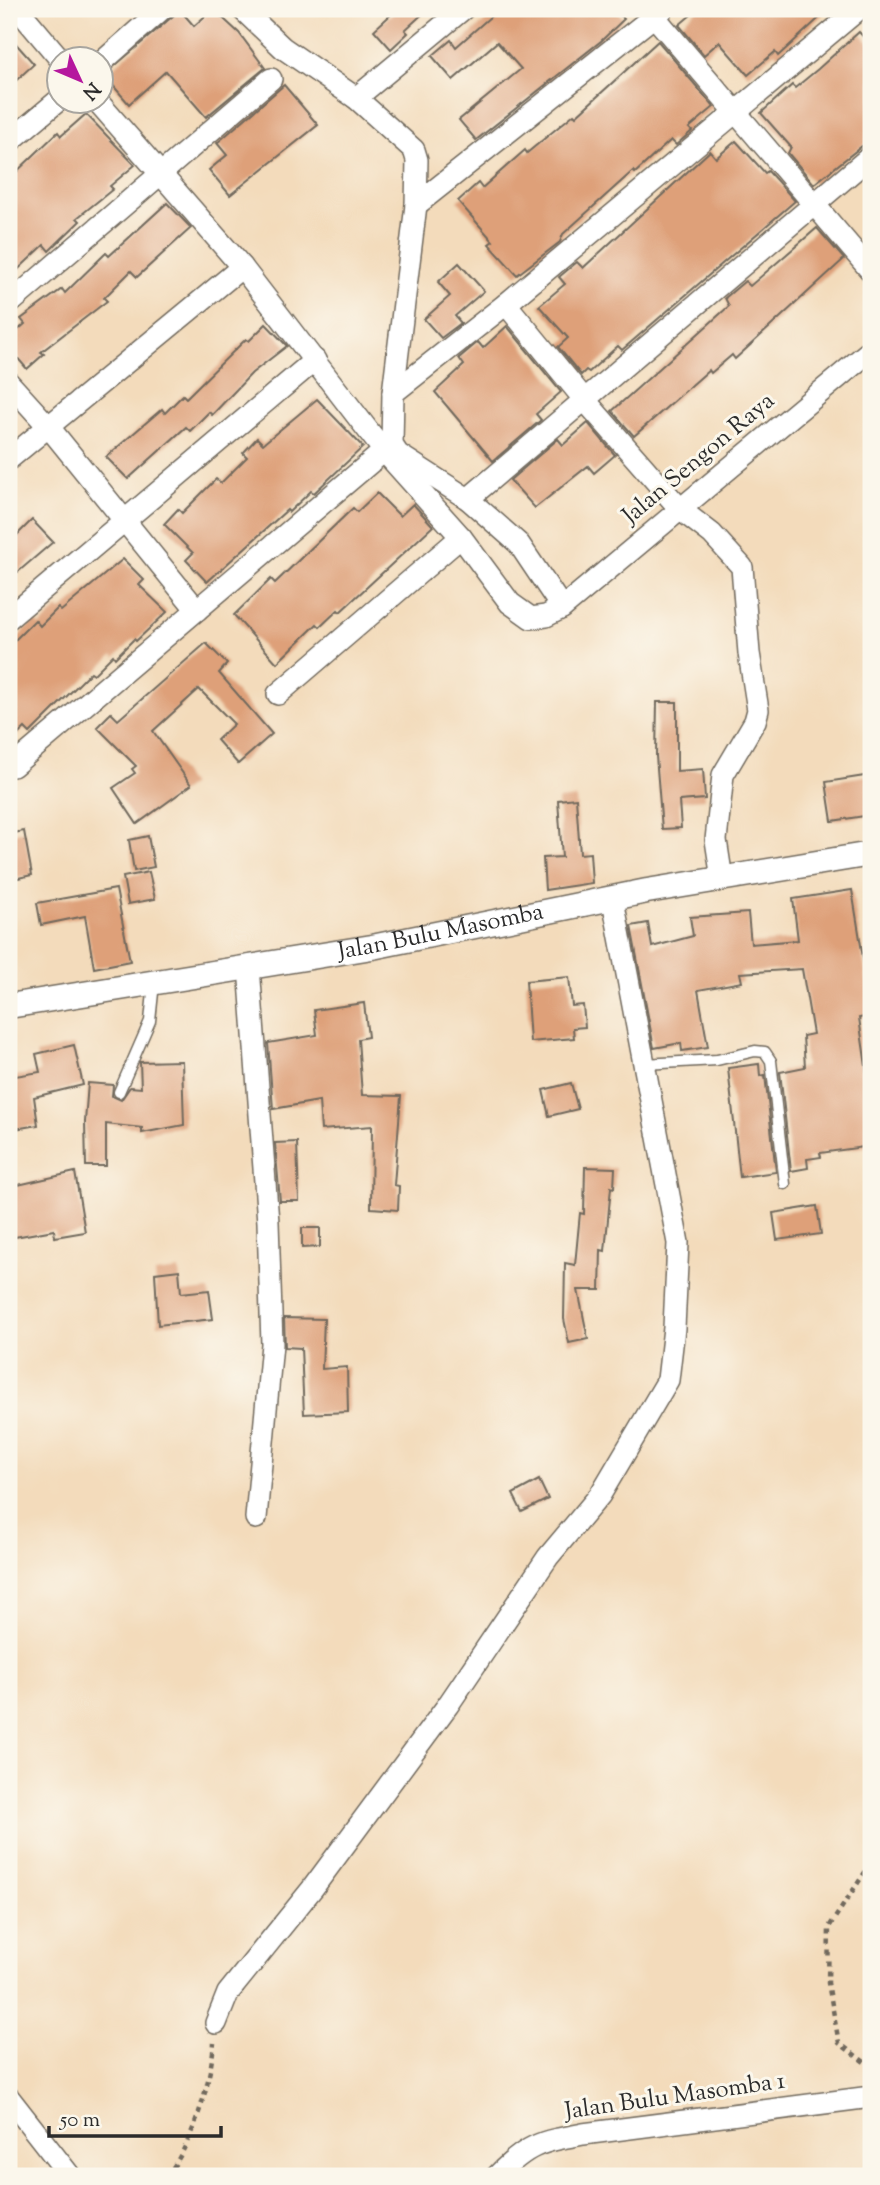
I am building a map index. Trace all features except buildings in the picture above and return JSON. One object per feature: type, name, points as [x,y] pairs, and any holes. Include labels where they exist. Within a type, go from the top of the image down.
[{"type":"street","points":[[18,9],[49,46]]},
{"type":"street","points":[[116,50],[162,9]]},
{"type":"street","points":[[356,98],[463,9]]},
{"type":"street","points":[[393,393],[506,304],[859,9]]},
{"type":"street","points":[[416,205],[655,11],[871,271]]},
{"type":"street","points":[[111,116],[242,267],[384,451],[461,537],[519,612],[531,618],[546,616],[562,608],[519,544],[468,499],[398,454],[393,445],[393,393],[416,205],[417,160],[414,150],[356,98],[282,48],[252,12]]},
{"type":"street","points":[[9,304],[271,79]]},
{"type":"street","points":[[9,142],[46,111]]},
{"type":"street","points":[[468,499],[583,398],[871,156]]},
{"type":"street","points":[[9,459],[242,267]]},
{"type":"street","points":[[506,304],[583,398],[681,510],[712,534],[742,567],[749,653],[758,710],[755,721],[723,775],[716,840],[722,879]]},
{"type":"street","name":"Jalan Sengon Raya","points":[[562,608],[871,350]]},
{"type":"street","points":[[9,618],[315,360]]},
{"type":"street","points":[[9,383],[48,426],[122,521],[197,610]]},
{"type":"street","points":[[13,766],[384,451]]},
{"type":"street","points":[[278,694],[461,537]]},
{"type":"street","name":"Jalan Bulu Masomba","points":[[9,1006],[249,967],[722,879],[871,859]]},
{"type":"street","points":[[216,2023],[228,1993],[312,1889],[448,1705],[548,1558],[600,1495],[668,1380],[674,1328],[678,1243],[613,900]]},
{"type":"street","points":[[249,967],[268,1222],[272,1344],[256,1518]]},
{"type":"street","name":"Jalan Bulu Masomba 1","points":[[497,2176],[520,2152],[544,2141],[871,2097]]},
{"type":"street","points":[[9,2098],[70,2176]]},
{"type":"lane","points":[[119,1092],[150,1021],[154,982]]},
{"type":"lane","points":[[645,1064],[717,1060],[755,1051],[765,1052],[771,1061],[785,1184]]},
{"type":"path","points":[[871,1863],[829,1927],[828,1983],[839,2043],[871,2067]]},
{"type":"path","points":[[167,2176],[178,2162],[212,2066],[216,2023]]}]
